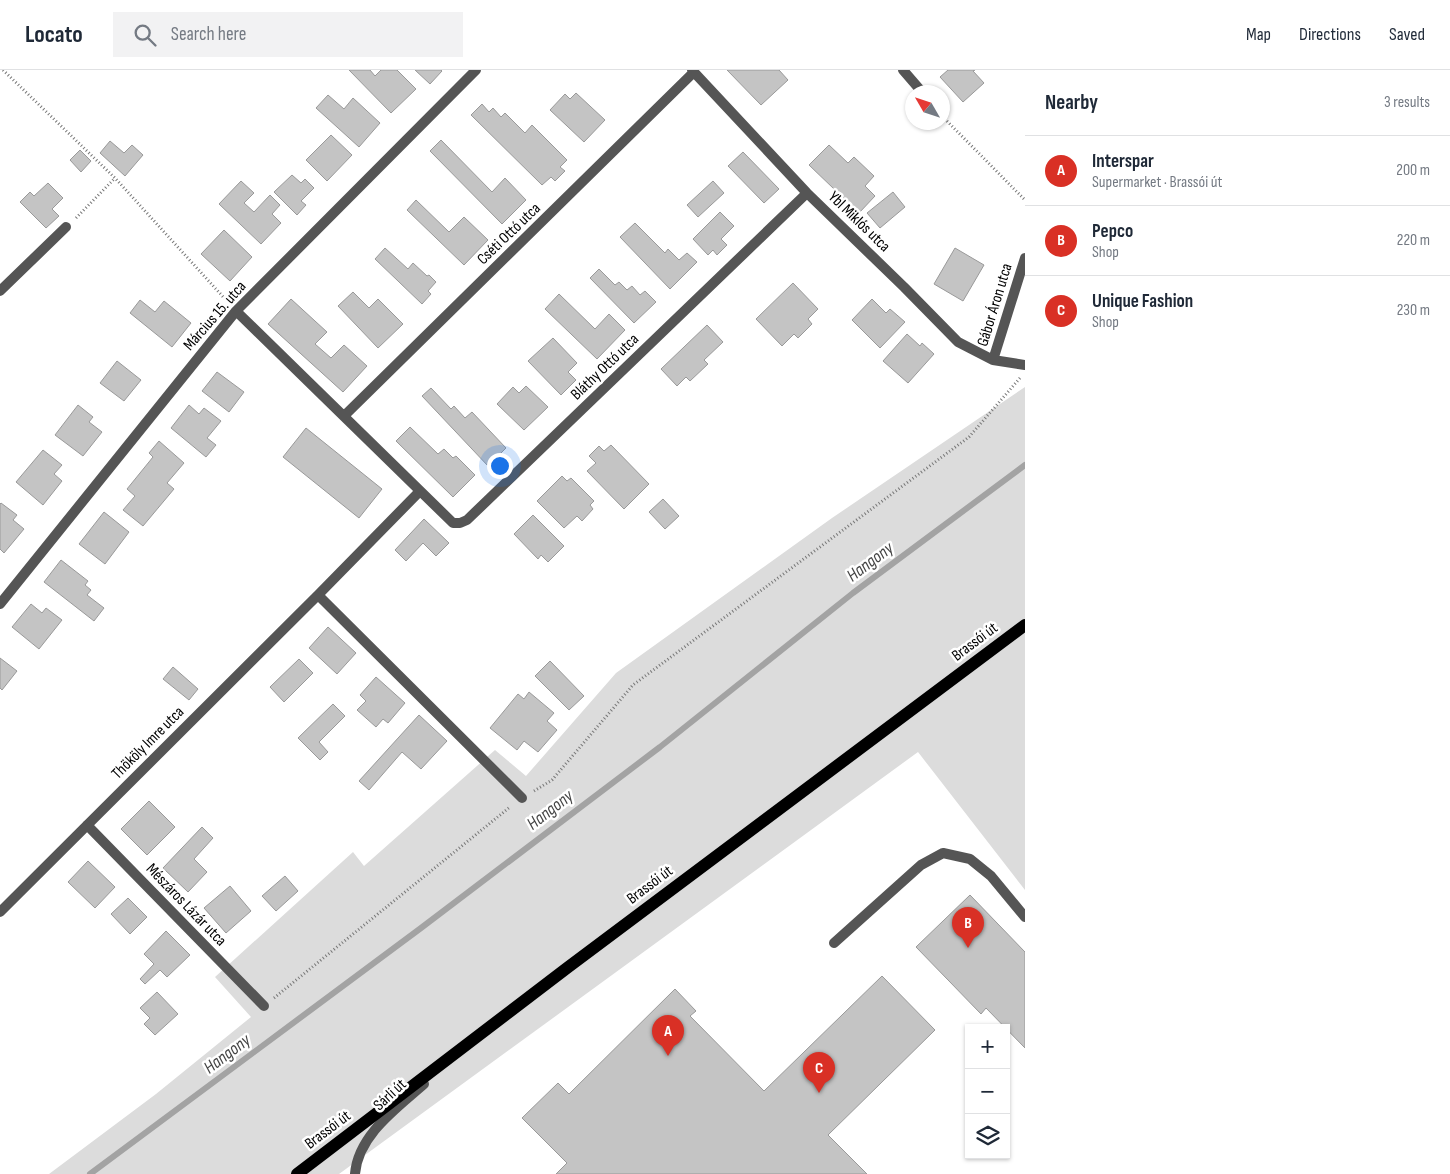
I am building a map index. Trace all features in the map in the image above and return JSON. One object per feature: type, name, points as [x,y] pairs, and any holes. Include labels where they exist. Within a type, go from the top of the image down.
[{"type":"main road","name":"Brassói út","points":[[304,1172],[461,1049],[1025,625]]},
{"type":"street","name":"Március 15. utca","points":[[0,604],[236,311],[476,70]]},
{"type":"street","points":[[903,70],[916,85]]},
{"type":"street","name":"Ybl Miklós utca","points":[[693,71],[807,193],[958,342],[993,360],[1025,365]]},
{"type":"street","name":"Cséti Ottó utca","points":[[344,416],[693,71]]},
{"type":"street","name":"Bláthy Ottó utca","points":[[420,491],[453,523],[467,520],[807,193]]},
{"type":"street","points":[[0,292],[66,227]]},
{"type":"street","name":"Gábor Áron utca","points":[[993,360],[1025,258]]},
{"type":"street","points":[[236,311],[420,491]]},
{"type":"street","name":"Thököly Imre utca","points":[[0,912],[420,491]]},
{"type":"street","points":[[318,595],[522,798]]},
{"type":"street","name":"Mészáros Lázár utca","points":[[87,825],[264,1006]]},
{"type":"street","points":[[834,943],[921,865],[943,852],[970,859],[991,876],[1025,916]]},
{"type":"street","name":"Sárli út","points":[[355,1174],[361,1153],[373,1130],[461,1049]]},
{"type":"path","points":[[3,70],[115,178],[236,311]]},
{"type":"path","points":[[950,124],[1025,200]]},
{"type":"path","points":[[66,227],[115,178]]},
{"type":"path","points":[[264,1006],[522,798],[552,780],[633,685],[969,437],[1025,373]]},
{"type":"shaded area","points":[[1025,387],[1025,890],[918,752],[339,1174],[49,1174],[156,1094],[251,1017],[215,977],[353,852],[364,866],[495,750],[526,776],[616,673],[832,518]]},
{"type":"building","points":[[349,70],[370,70],[375,76],[381,70],[397,70],[416,89],[391,113]]},
{"type":"building","points":[[415,70],[441,70],[442,71],[430,84]]},
{"type":"building","points":[[727,70],[779,70],[788,80],[761,105]]},
{"type":"building","points":[[948,70],[975,70],[973,71],[984,83],[963,102],[950,88],[950,85],[947,85],[940,77]]},
{"type":"building","points":[[576,93],[605,120],[584,142],[550,110],[565,94],[570,99]]},
{"type":"building","points":[[328,95],[344,109],[353,98],[380,123],[359,147],[316,108]]},
{"type":"building","points":[[482,104],[489,112],[493,108],[501,117],[505,113],[525,133],[532,125],[567,160],[560,167],[565,171],[555,181],[551,177],[542,185],[471,115]]},
{"type":"building","points":[[331,135],[352,155],[327,181],[306,160]]},
{"type":"building","points":[[441,140],[492,192],[505,178],[526,200],[502,224],[430,151]]},
{"type":"building","points":[[110,141],[124,153],[132,145],[143,155],[125,176],[100,153]]},
{"type":"building","points":[[829,145],[848,163],[854,157],[874,176],[865,186],[875,196],[859,213],[809,165]]},
{"type":"building","points":[[80,150],[91,161],[81,172],[70,160]]},
{"type":"building","points":[[743,152],[779,189],[764,203],[728,166]]},
{"type":"building","points":[[292,175],[301,183],[305,179],[314,188],[301,201],[306,205],[297,215],[274,192]]},
{"type":"building","points":[[241,181],[254,193],[244,203],[254,212],[270,195],[280,205],[272,214],[281,223],[261,244],[219,204]]},
{"type":"building","points":[[713,181],[724,193],[698,217],[687,205]]},
{"type":"building","points":[[48,183],[63,198],[52,209],[59,216],[46,228],[20,202],[30,192],[34,196]]},
{"type":"building","points":[[893,192],[905,207],[880,228],[867,213]]},
{"type":"building","points":[[416,200],[449,232],[464,217],[488,240],[464,265],[407,210]]},
{"type":"building","points":[[720,212],[734,226],[721,239],[727,245],[717,255],[713,250],[708,255],[693,239]]},
{"type":"building","points":[[635,223],[665,253],[668,249],[679,260],[687,253],[697,262],[670,289],[620,237]]},
{"type":"building","points":[[224,230],[252,257],[230,281],[201,254]]},
{"type":"building","points":[[385,248],[408,269],[413,263],[436,282],[428,291],[431,294],[422,304],[375,259]]},
{"type":"building","points":[[955,248],[984,265],[963,301],[934,284]]},
{"type":"building","points":[[599,269],[615,285],[619,282],[627,290],[632,286],[640,295],[645,291],[656,302],[634,323],[590,278]]},
{"type":"building","points":[[793,283],[818,309],[808,319],[812,324],[798,338],[794,334],[782,346],[756,319]]},
{"type":"building","points":[[353,292],[369,308],[378,299],[403,324],[378,348],[338,306]]},
{"type":"building","points":[[559,294],[595,329],[609,314],[625,330],[597,359],[545,309]]},
{"type":"building","points":[[291,299],[327,332],[315,344],[331,358],[344,345],[367,366],[343,392],[268,324]]},
{"type":"building","points":[[872,299],[886,313],[890,309],[905,322],[880,348],[852,320]]},
{"type":"building","points":[[140,300],[155,312],[164,301],[191,323],[172,347],[130,313]]},
{"type":"building","points":[[707,325],[723,342],[704,360],[708,364],[690,381],[686,377],[677,386],[661,369]]},
{"type":"building","points":[[907,334],[920,346],[922,343],[934,354],[908,383],[883,361]]},
{"type":"building","points":[[553,338],[577,363],[568,372],[576,380],[561,395],[528,361]]},
{"type":"building","points":[[117,361],[141,380],[124,401],[100,383]]},
{"type":"building","points":[[217,372],[244,392],[229,412],[202,391]]},
{"type":"building","points":[[526,386],[548,407],[524,430],[497,404],[513,387],[519,393]]},
{"type":"building","points":[[431,388],[451,409],[454,406],[465,418],[472,412],[506,448],[488,466],[422,396]]},
{"type":"building","points":[[78,405],[93,417],[89,422],[102,432],[83,456],[55,435]]},
{"type":"building","points":[[189,405],[199,414],[204,408],[221,421],[207,438],[216,445],[206,457],[171,428]]},
{"type":"building","points":[[410,427],[438,454],[444,449],[453,458],[456,456],[475,475],[453,497],[396,441]]},
{"type":"building","points":[[306,428],[382,489],[359,518],[283,457]]},
{"type":"building","points":[[159,441],[184,463],[167,483],[174,489],[143,526],[123,510],[135,496],[127,489],[153,457],[149,453]]},
{"type":"building","points":[[611,445],[649,484],[624,509],[587,471],[596,463],[589,456],[599,446],[604,451]]},
{"type":"building","points":[[43,450],[62,465],[54,474],[62,481],[43,505],[16,482]]},
{"type":"building","points":[[562,476],[567,481],[571,478],[594,501],[590,505],[593,509],[582,521],[577,516],[564,528],[537,501]]},
{"type":"building","points":[[663,499],[679,516],[665,529],[649,512]]},
{"type":"building","points":[[1,503],[17,515],[13,520],[24,529],[4,553],[0,549]]},
{"type":"building","points":[[104,512],[129,532],[105,564],[79,544]]},
{"type":"building","points":[[533,515],[564,546],[548,562],[541,555],[538,559],[514,534]]},
{"type":"building","points":[[424,519],[449,543],[436,556],[423,543],[406,561],[395,550]]},
{"type":"building","points":[[61,560],[88,581],[85,585],[91,590],[87,595],[104,608],[94,621],[44,582]]},
{"type":"building","points":[[31,604],[42,613],[46,608],[62,620],[39,649],[12,627]]},
{"type":"building","points":[[328,627],[356,653],[337,674],[309,648]]},
{"type":"building","points":[[0,658],[17,671],[2,690],[0,688]]},
{"type":"building","points":[[299,659],[313,673],[284,702],[270,687]]},
{"type":"building","points":[[550,661],[584,696],[569,710],[535,676]]},
{"type":"building","points":[[173,667],[198,689],[189,700],[163,679]]},
{"type":"building","points":[[376,677],[405,703],[388,723],[383,719],[376,727],[357,710],[366,701],[360,695]]},
{"type":"building","points":[[529,692],[554,713],[547,721],[557,730],[538,752],[524,741],[517,750],[490,728],[518,694],[524,699]]},
{"type":"building","points":[[333,704],[345,716],[319,742],[328,752],[320,760],[298,738]]},
{"type":"building","points":[[419,715],[447,741],[421,769],[402,752],[369,790],[359,781]]},
{"type":"building","points":[[149,801],[175,827],[147,855],[121,829]]},
{"type":"building","points":[[202,827],[213,838],[194,859],[207,872],[188,892],[163,868]]},
{"type":"building","points":[[88,861],[115,887],[95,908],[68,882]]},
{"type":"building","points":[[285,876],[298,891],[276,911],[262,896]]},
{"type":"building","points":[[230,886],[251,911],[226,933],[204,908]]},
{"type":"building","points":[[970,895],[1025,952],[1025,1048],[1010,1033],[1010,1024],[1002,1024],[986,1008],[981,1014],[916,947]]},
{"type":"building","points":[[128,898],[147,917],[130,934],[111,914]]},
{"type":"building","points":[[166,931],[190,955],[167,977],[160,970],[145,984],[140,979],[154,964],[144,954]]},
{"type":"building","points":[[882,976],[935,1030],[828,1135],[867,1174],[556,1174],[567,1163],[522,1118],[558,1083],[569,1094],[675,989],[696,1011],[690,1016],[764,1091]]},
{"type":"building","points":[[157,992],[178,1014],[155,1035],[144,1024],[150,1018],[140,1008]]},
{"type":"waterway","name":"Hangony","points":[[90,1174],[421,928],[660,747],[853,593],[1025,465]]},
{"type":"place","name":"Pepco","points":[[968,948]]},
{"type":"place","name":"Interspar","points":[[668,1056]]},
{"type":"place","name":"Unique Fashion","points":[[819,1093]]}]
